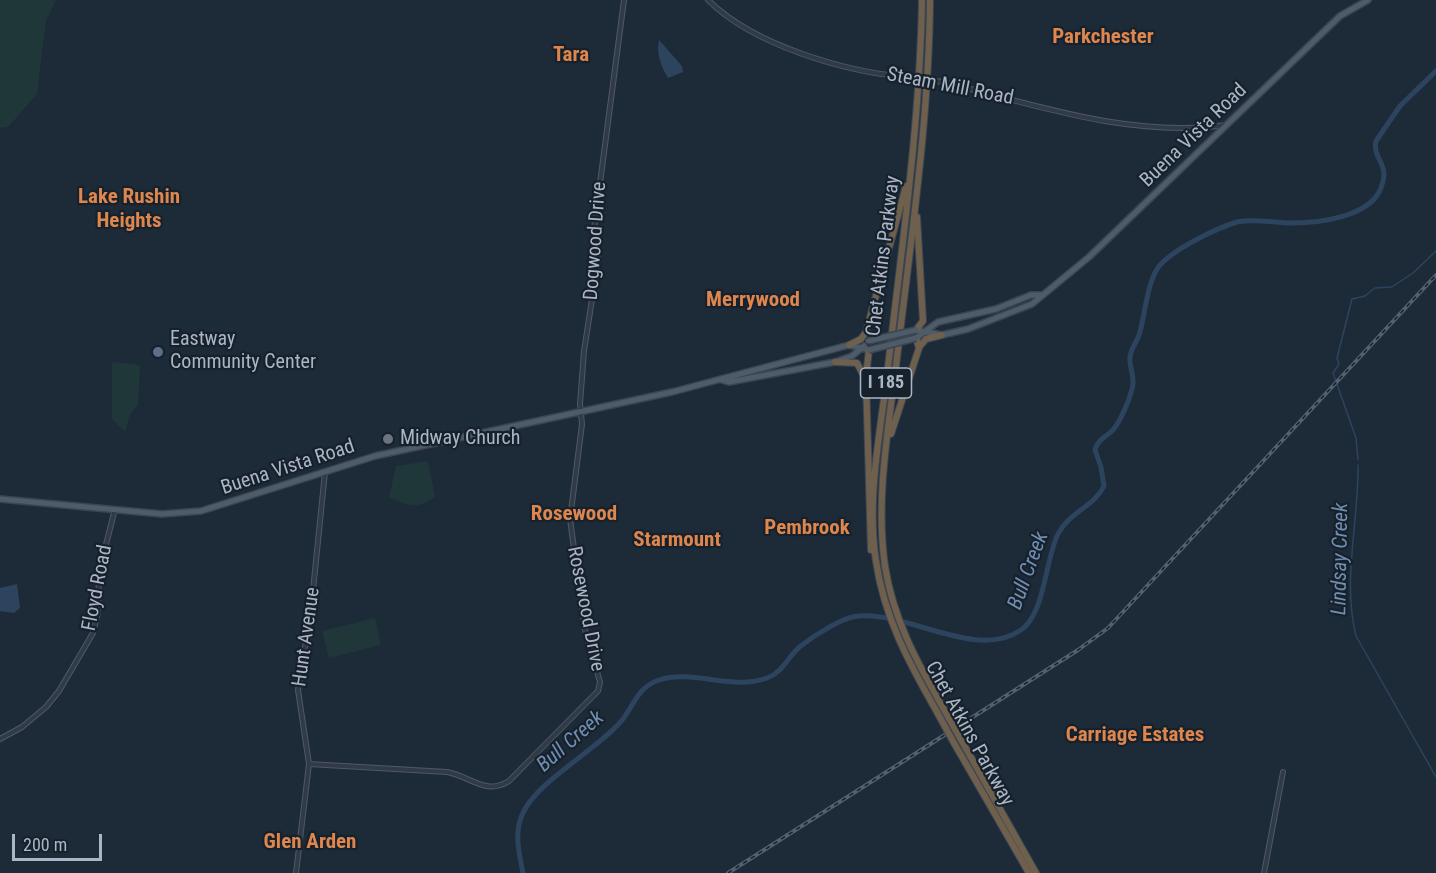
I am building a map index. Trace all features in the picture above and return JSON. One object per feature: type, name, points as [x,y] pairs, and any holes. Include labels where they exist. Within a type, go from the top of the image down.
[{"type":"highway","name":"Chet Atkins Parkway","points":[[922,0],[920,83],[874,501],[875,552],[882,597],[898,641],[960,738],[1036,873]]},
{"type":"highway","name":"Chet Atkins Parkway","points":[[930,0],[928,96],[886,452],[881,522],[885,566],[892,600],[907,643],[954,743],[1029,873]]},
{"type":"highway","points":[[919,348],[916,334],[923,321],[917,216],[920,164]]},
{"type":"highway","points":[[849,345],[861,339],[866,332],[911,168]]},
{"type":"highway","points":[[886,452],[919,348],[926,339],[942,334]]},
{"type":"highway","points":[[866,349],[870,438],[868,529],[882,597]]},
{"type":"highway","points":[[836,362],[857,363],[866,380]]},
{"type":"main road","name":"Buena Vista Road","points":[[926,331],[942,334],[968,329],[1032,304],[1089,257],[1340,16],[1368,0]]},
{"type":"main road","name":"Buena Vista Road","points":[[722,380],[729,382],[836,362],[866,349],[926,331],[938,322],[996,309],[1031,295],[1041,295]]},
{"type":"main road","name":"Buena Vista Road","points":[[866,349],[868,342],[916,334]]},
{"type":"main road","name":"Buena Vista Road","points":[[0,499],[162,514],[201,511],[377,455],[722,380],[727,376],[802,359],[849,345],[866,349]]},
{"type":"street","name":"Dogwood Drive","points":[[582,411],[584,351],[598,261],[594,229],[624,0]]},
{"type":"street","name":"Steam Mill Road","points":[[708,0],[730,18],[784,45],[850,68],[943,82],[1067,114],[1155,128],[1226,125]]},
{"type":"street","points":[[1206,127],[1216,134]]},
{"type":"street","name":"Rosewood Drive","points":[[309,764],[447,772],[492,788],[509,781],[598,691],[600,682],[585,630],[570,532],[582,411]]},
{"type":"street","name":"Hunt Avenue","points":[[296,873],[309,764],[298,690],[314,590],[325,471]]},
{"type":"street","name":"Floyd Road","points":[[0,739],[22,727],[46,707],[59,691],[93,633],[98,612],[99,572],[115,509]]},
{"type":"street","points":[[1264,873],[1283,772]]},
{"type":"green space","points":[[0,0],[56,0],[46,21],[37,94],[8,127],[0,128]]},
{"type":"green space","points":[[112,362],[140,365],[138,405],[130,414],[125,432],[112,419]]},
{"type":"green space","points":[[428,461],[435,496],[418,505],[401,503],[389,497],[396,466]]},
{"type":"green space","points":[[375,618],[381,645],[329,658],[322,631]]},
{"type":"water","points":[[659,40],[682,66],[683,72],[668,78],[660,60]]},
{"type":"water","points":[[17,584],[20,608],[14,613],[0,611],[0,588]]},
{"type":"waterway","name":"Bull Creek","points":[[523,873],[518,829],[529,802],[554,778],[612,731],[642,691],[652,683],[672,677],[740,682],[767,678],[778,671],[797,649],[814,636],[837,623],[858,616],[878,616],[963,638],[984,640],[1003,638],[1021,630],[1035,612],[1058,534],[1068,520],[1094,499],[1104,486],[1096,446],[1116,426],[1129,399],[1133,385],[1130,355],[1139,335],[1153,277],[1161,264],[1186,245],[1237,222],[1251,220],[1316,222],[1343,216],[1366,206],[1375,198],[1383,180],[1383,167],[1376,153],[1376,141],[1400,106],[1436,71]]},
{"type":"waterway","name":"Lindsay Creek","points":[[1358,460],[1356,438],[1333,373],[1339,364],[1337,358],[1352,299],[1365,296],[1375,288],[1392,287],[1413,273],[1436,251]]},
{"type":"waterway","name":"Lindsay Creek","points":[[1358,465],[1351,572],[1352,615],[1356,636],[1436,777]]},
{"type":"railway","points":[[728,873],[1078,650],[1108,628],[1436,275]]},
{"type":"place","name":"Eastway Community Center","points":[[158,352]]},
{"type":"place","name":"Midway Church","points":[[388,439]]},
{"type":"district","name":"Parkchester","points":[[1103,38]]},
{"type":"district","name":"Tara","points":[[571,56]]},
{"type":"district","name":"Lake Rushin Heights","points":[[129,210]]},
{"type":"district","name":"Merrywood","points":[[753,301]]},
{"type":"district","name":"Rosewood","points":[[574,515]]},
{"type":"district","name":"Pembrook","points":[[807,529]]},
{"type":"district","name":"Starmount","points":[[677,541]]},
{"type":"district","name":"Carriage Estates","points":[[1135,736]]},
{"type":"district","name":"Glen Arden","points":[[310,843]]}]
